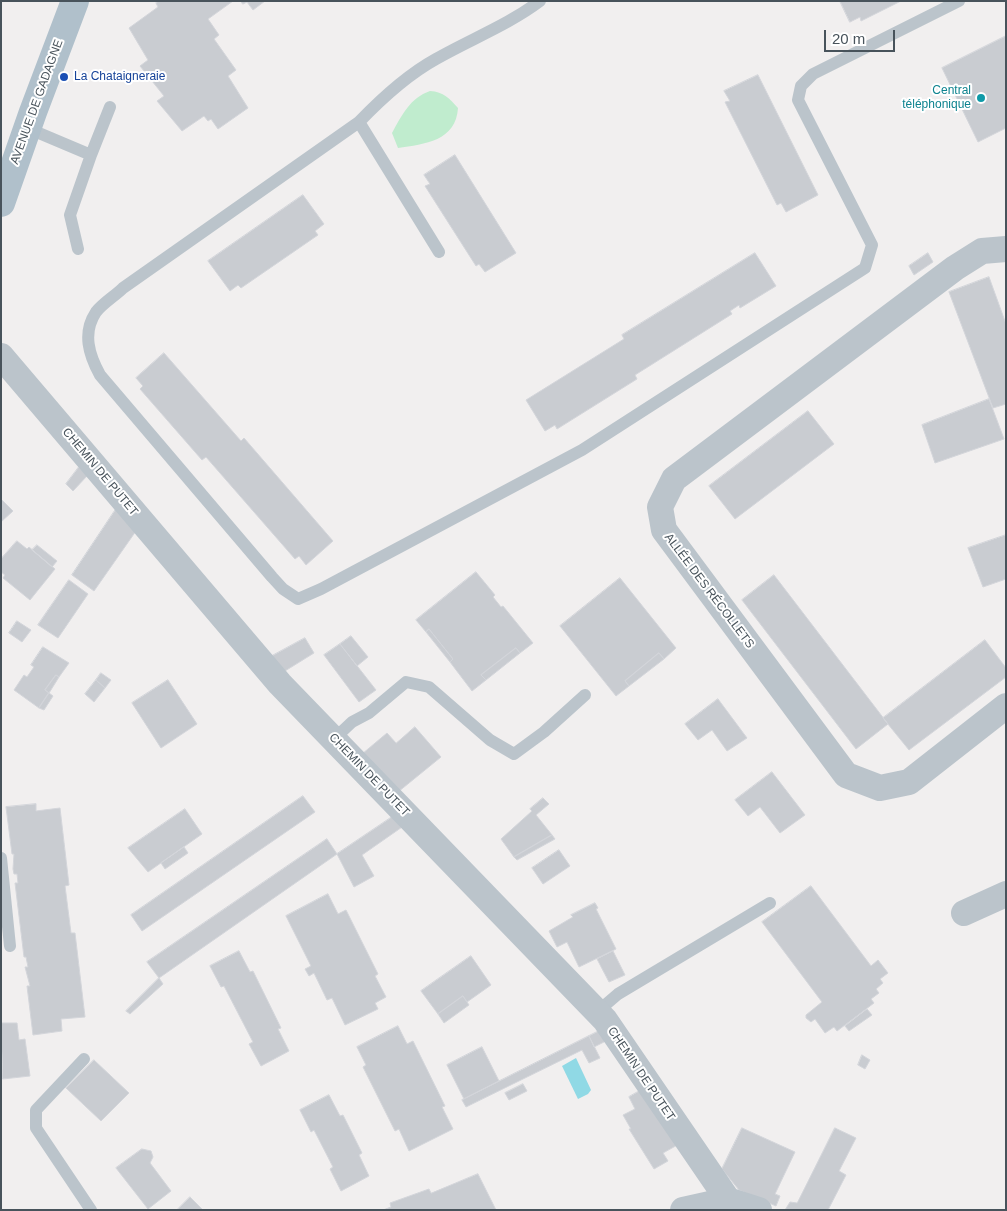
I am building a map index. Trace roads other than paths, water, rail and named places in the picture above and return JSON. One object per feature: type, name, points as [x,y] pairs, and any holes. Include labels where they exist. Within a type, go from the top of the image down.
[{"type":"main road","name":"AVENUE DE GADAGNE","points":[[1,203],[75,1]]},
{"type":"street","name":"ALLÉE DES RÉCOLLETS","points":[[1006,249],[982,251],[939,280],[674,479],[660,507],[664,530],[846,775],[880,788],[909,782],[1006,706]]},
{"type":"street","name":"CHEMIN DE PUTET","points":[[1,356],[244,642],[334,739],[605,1020],[728,1200]]},
{"type":"street","points":[[964,913],[1006,894]]},
{"type":"street","points":[[682,1210],[728,1200],[759,1210]]},
{"type":"lane","points":[[540,1],[519,16],[435,59],[384,96],[359,122],[123,288],[96,312],[88,333],[89,355],[100,375],[272,578],[283,589],[298,599],[322,589],[582,450],[865,268],[872,245],[798,100],[801,86],[813,74],[959,1]]},
{"type":"lane","points":[[78,250],[70,215],[110,107]]},
{"type":"lane","points":[[359,122],[438,252]]},
{"type":"lane","points":[[27,128],[91,155]]},
{"type":"lane","points":[[334,739],[352,722],[369,714],[406,682],[429,688],[490,740],[514,754],[544,732],[585,695]]},
{"type":"lane","points":[[1,858],[10,946]]},
{"type":"lane","points":[[596,1012],[618,994],[770,903]]},
{"type":"lane","points":[[84,1059],[36,1110],[36,1128],[91,1210]]},
{"type":"water","points":[[576,1058],[591,1090],[588,1094],[578,1099],[562,1066]]},
{"type":"place","name":"La Chataigneraie","points":[[64,77]]},
{"type":"place","name":"Central téléphonique","points":[[981,98]]}]
